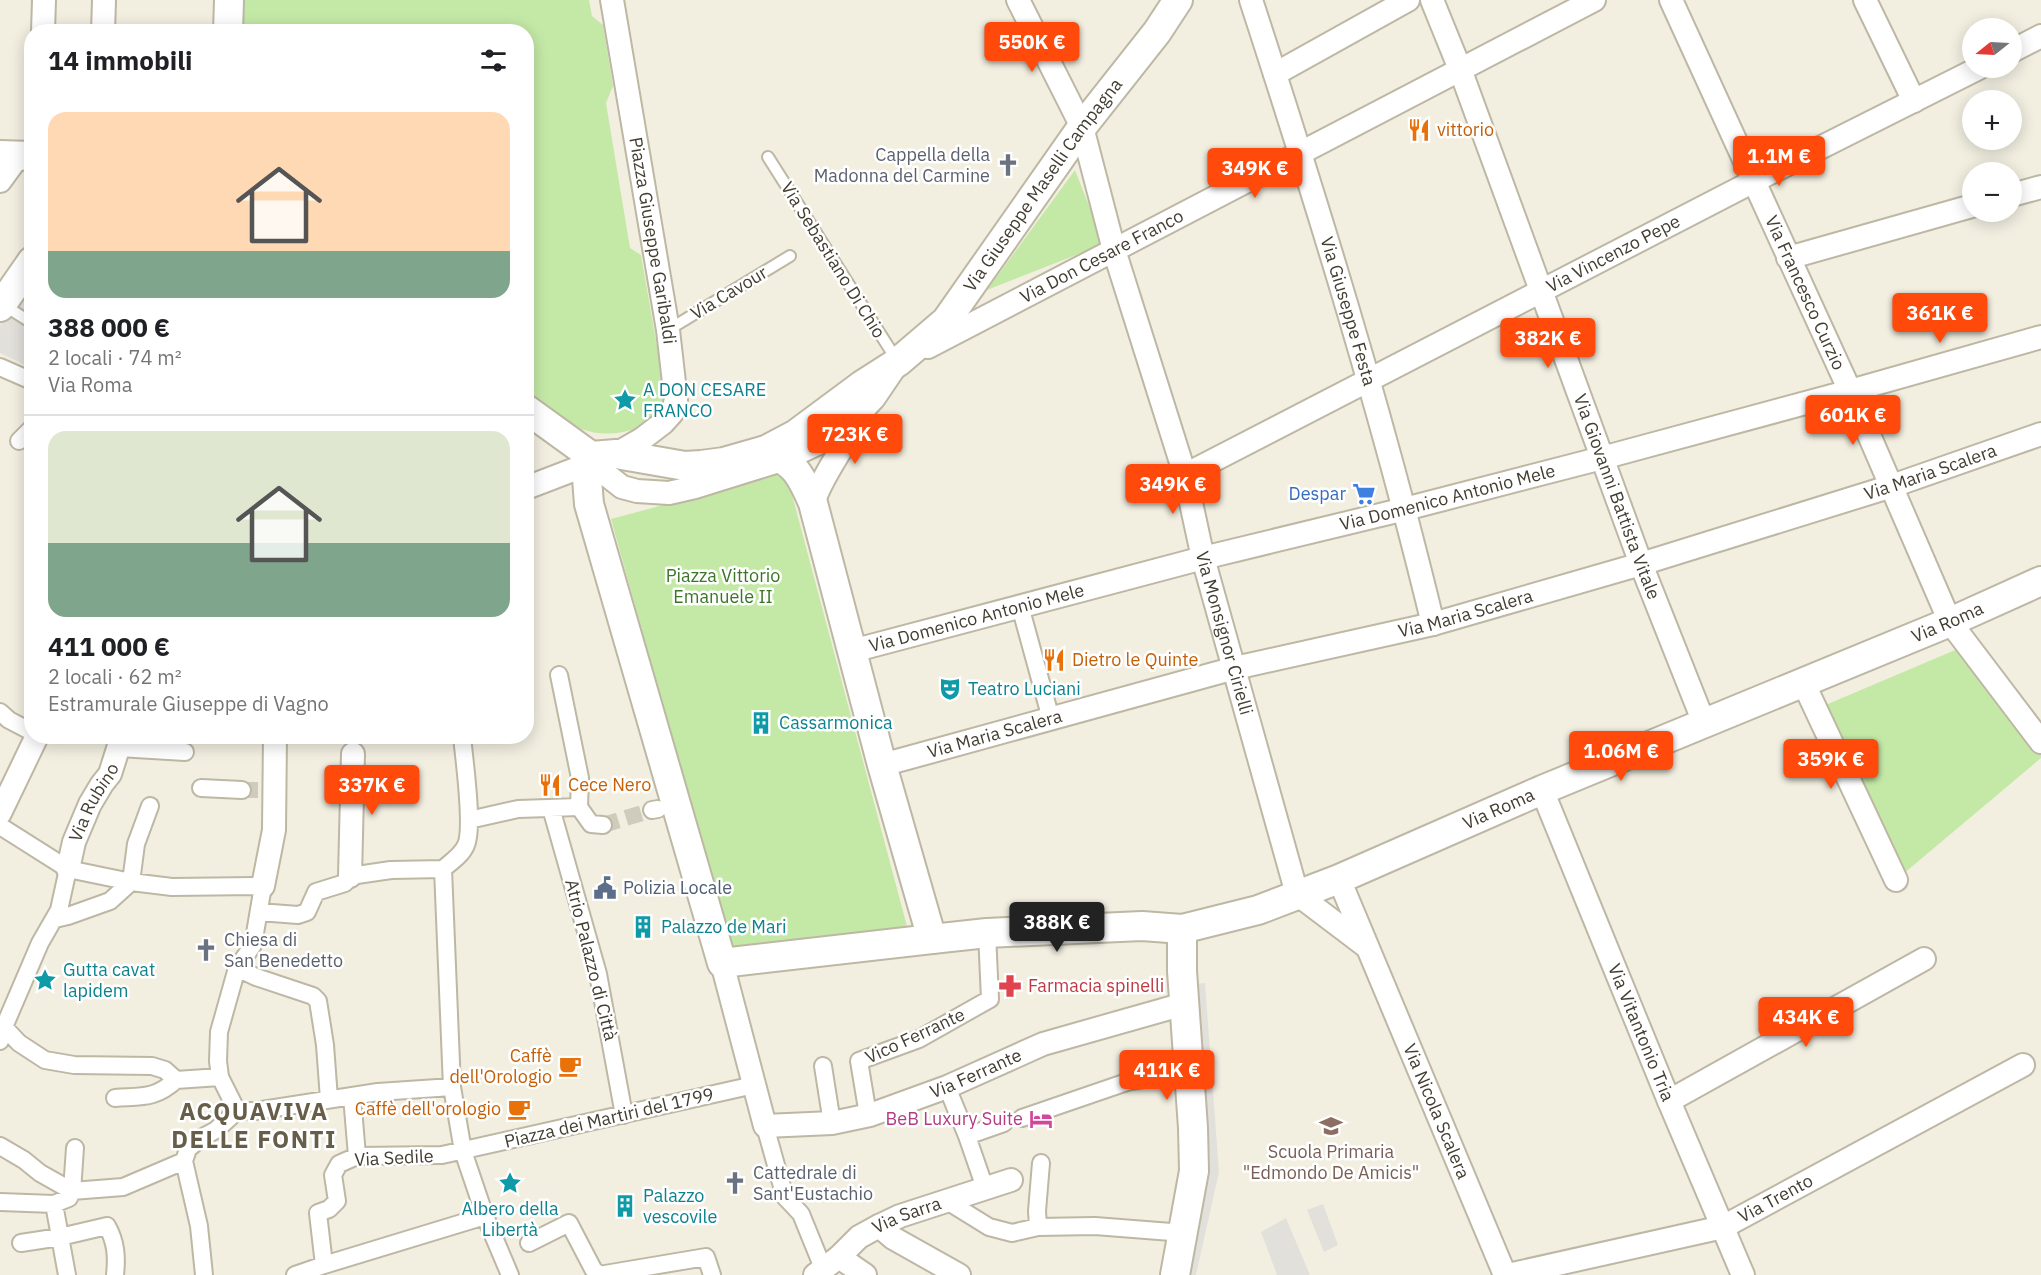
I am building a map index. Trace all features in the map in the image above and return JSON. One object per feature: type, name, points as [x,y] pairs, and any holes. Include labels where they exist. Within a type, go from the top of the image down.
[{"type":"street","points":[[43,24],[44,0]]},
{"type":"street","points":[[104,0],[104,24]]},
{"type":"street","points":[[228,24],[229,0]]},
{"type":"street","name":"Piazza Giuseppe Garibaldi","points":[[534,485],[642,439],[672,413],[676,400],[668,330],[612,0]]},
{"type":"street","name":"Via Monsignor Cirielli","points":[[1018,0],[1082,127],[1114,250],[1185,475],[1203,558],[1297,894]]},
{"type":"street","name":"Via Giuseppe Maselli Campagna","points":[[598,458],[685,466],[775,454],[796,434],[862,385],[898,362],[946,321],[1082,127],[1157,32],[1178,0]]},
{"type":"street","name":"Via Giuseppe Festa","points":[[1251,0],[1300,153],[1368,382],[1405,509],[1433,624]]},
{"type":"street","points":[[1275,74],[1408,0]]},
{"type":"street","name":"Via Giovanni Battista Vitale","points":[[1432,0],[1460,69],[1641,564],[1704,723]]},
{"type":"street","name":"Via Don Cesare Franco","points":[[898,362],[1594,0]]},
{"type":"street","name":"Via Francesco Curzio","points":[[1671,0],[1850,391],[1950,622],[2041,742]]},
{"type":"street","points":[[1864,0],[1914,101]]},
{"type":"street","points":[[2022,46],[2041,36]]},
{"type":"street","name":"Via Vincenzo Pepe","points":[[1185,475],[1754,181],[1962,77]]},
{"type":"street","points":[[0,182],[17,155]]},
{"type":"street","points":[[2022,192],[2041,187]]},
{"type":"street","points":[[1788,258],[1962,209]]},
{"type":"street","points":[[1,306],[24,273]]},
{"type":"street","name":"Via Domenico Antonio Mele","points":[[852,651],[1203,558],[1602,458],[2041,337]]},
{"type":"street","points":[[775,454],[821,442],[859,414],[874,398],[898,362]]},
{"type":"street","points":[[0,367],[24,378]]},
{"type":"street","points":[[534,414],[598,458],[589,504],[722,963],[785,1197],[801,1214],[826,1267],[865,1275]]},
{"type":"street","points":[[813,503],[859,414]]},
{"type":"street","name":"Via Maria Scalera","points":[[882,765],[1235,668],[1433,624],[1641,564],[1892,486],[2041,434]]},
{"type":"street","points":[[19,441],[24,436]]},
{"type":"street","points":[[775,454],[796,469],[813,503],[882,765],[932,939]]},
{"type":"street","name":"Via Roma","points":[[722,963],[987,933],[1142,926],[1182,929],[1258,910],[1339,879],[1542,790],[1950,622],[2041,581]]},
{"type":"street","points":[[1020,606],[1051,719]]},
{"type":"street","points":[[559,675],[580,778],[579,807],[591,824],[603,825]]},
{"type":"street","points":[[1803,682],[1896,880]]},
{"type":"street","points":[[0,712],[24,728]]},
{"type":"street","points":[[3,799],[33,744]]},
{"type":"street","name":"Via Rubino","points":[[68,869],[74,842],[90,804],[110,774],[120,744]]},
{"type":"street","points":[[134,744],[185,752]]},
{"type":"street","points":[[237,1111],[220,1077],[219,1032],[237,968],[254,945],[274,830],[271,789],[274,744]]},
{"type":"street","points":[[350,876],[391,870],[443,869],[462,852],[466,845],[469,820],[463,744]]},
{"type":"street","points":[[258,912],[298,915],[307,912],[316,892],[345,883],[350,876],[353,754]]},
{"type":"street","points":[[201,788],[242,790]]},
{"type":"street","name":"Via Vitantonio Tria","points":[[1542,790],[1743,1275]]},
{"type":"street","points":[[55,919],[110,901],[131,882],[136,844],[150,806]]},
{"type":"street","points":[[469,820],[518,809],[579,807]]},
{"type":"street","name":"Atrio Palazzo di Città","points":[[551,808],[598,974],[624,1115]]},
{"type":"street","points":[[0,826],[68,869],[131,882],[172,887],[263,886]]},
{"type":"street","points":[[68,869],[59,910],[40,943],[1,1031],[45,1060],[75,1065],[152,1066],[165,1070],[176,1080]]},
{"type":"street","points":[[443,869],[452,1087],[463,1151],[485,1216],[510,1275]]},
{"type":"street","name":"Via Nicola Scalera","points":[[1339,879],[1506,1275]]},
{"type":"street","points":[[1297,894],[1367,947]]},
{"type":"street","points":[[1175,1275],[1194,1171],[1182,929]]},
{"type":"street","name":"Vico Ferrante","points":[[868,1115],[859,1061],[919,1039],[990,999],[987,933]]},
{"type":"street","points":[[1669,1101],[1924,959]]},
{"type":"street","points":[[237,968],[256,977],[313,996],[318,1001],[325,1045],[329,1099]]},
{"type":"street","name":"Via Ferrante","points":[[765,1126],[832,1123],[868,1115],[947,1087],[1043,1044],[1184,1004]]},
{"type":"street","name":"Via Trento","points":[[1506,1275],[1723,1227],[2023,1065]]},
{"type":"street","points":[[823,1066],[832,1123]]},
{"type":"street","points":[[1022,1118],[1127,1082],[1188,1071]]},
{"type":"street","points":[[115,1098],[154,1095],[165,1090],[176,1080],[220,1077]]},
{"type":"street","name":"Piazza dei Martiri del 1799","points":[[463,1151],[754,1085]]},
{"type":"street","points":[[204,1275],[199,1226],[184,1161],[188,1149],[201,1138],[216,1130],[237,1111],[255,1111],[329,1099],[431,1087],[452,1087]]},
{"type":"street","points":[[947,1087],[985,1188]]},
{"type":"street","points":[[352,1096],[357,1156]]},
{"type":"street","points":[[967,1136],[1004,1124]]},
{"type":"street","points":[[0,1146],[72,1191],[123,1187],[184,1161]]},
{"type":"street","points":[[0,1202],[54,1204],[69,1198],[72,1191],[75,1148]]},
{"type":"street","name":"Via Sedile","points":[[324,1265],[318,1213],[329,1209],[337,1201],[333,1175],[339,1164],[357,1156],[442,1155],[463,1151]]},
{"type":"street","points":[[1038,1227],[1041,1163]]},
{"type":"street","name":"Via Sarra","points":[[826,1267],[859,1237],[900,1216],[1011,1179]]},
{"type":"street","points":[[947,1201],[989,1227],[1012,1233],[1038,1227],[1095,1226],[1184,1233]]},
{"type":"street","points":[[54,1204],[67,1275]]},
{"type":"street","points":[[295,1275],[485,1216]]},
{"type":"street","points":[[529,1243],[569,1223],[593,1269],[599,1275],[706,1257],[712,1275]]},
{"type":"street","points":[[21,1243],[107,1226],[117,1257],[115,1275]]},
{"type":"street","points":[[879,1226],[893,1238],[958,1275]]},
{"type":"lane","name":"Via Sebastiano Di Chio","points":[[768,157],[898,362]]},
{"type":"lane","name":"Via Cavour","points":[[668,330],[790,256]]},
{"type":"lane","points":[[1,306],[24,319]]},
{"type":"green space","points":[[241,0],[589,0],[592,16],[603,25],[613,86],[606,103],[630,248],[641,255],[665,392],[665,406],[652,422],[644,427],[623,432],[594,433],[559,418],[534,398],[534,24],[240,24]]},
{"type":"green space","points":[[1075,170],[1104,244],[987,290]]},
{"type":"green space","name":"Piazza Vittorio Emanuele II","points":[[786,472],[908,930],[730,949],[611,519]]},
{"type":"green space","points":[[1967,645],[2041,742],[2041,758],[1896,880],[1816,709]]},
{"type":"shaded area","points":[[24,289],[24,365],[0,353],[0,325]]},
{"type":"shaded area","points":[[1205,983],[1219,1172],[1196,1275],[1185,1275],[1194,984]]},
{"type":"shaded area","points":[[1323,1204],[1338,1245],[1324,1252],[1307,1210]]},
{"type":"shaded area","points":[[1286,1218],[1310,1275],[1277,1275],[1261,1232]]},
{"type":"tunnel","points":[[242,790],[267,790]]},
{"type":"tunnel","points":[[603,825],[652,810]]},
{"type":"place","name":"vittorio","points":[[1419,130]]},
{"type":"place","name":"Cappella della Madonna del Carmine","points":[[1008,165]]},
{"type":"place","name":"A DON CESARE FRANCO","points":[[625,400]]},
{"type":"place","name":"Despar","points":[[1364,494]]},
{"type":"place","name":"Dietro le Quinte","points":[[1054,660]]},
{"type":"place","name":"Teatro Luciani","points":[[950,689]]},
{"type":"place","name":"Cassarmonica","points":[[761,723]]},
{"type":"place","name":"Cece Nero","points":[[550,785]]},
{"type":"place","name":"Polizia Locale","points":[[605,888]]},
{"type":"place","name":"Palazzo de Mari","points":[[643,927]]},
{"type":"place","name":"Chiesa di San Benedetto","points":[[206,950]]},
{"type":"place","name":"Gutta cavat lapidem","points":[[45,980]]},
{"type":"place","name":"Farmacia spinelli","points":[[1010,986]]},
{"type":"place","name":"Caffè dell'Orologio","points":[[570,1066]]},
{"type":"place","name":"Caffè dell'orologio","points":[[519,1109]]},
{"type":"place","name":"BeB Luxury Suite","points":[[1041,1119]]},
{"type":"place","name":"Scuola Primaria \"Edmondo De Amicis\"","points":[[1331,1126]]},
{"type":"place","name":"Albero della Libertà","points":[[510,1183]]},
{"type":"place","name":"Cattedrale di Sant'Eustachio","points":[[735,1183]]},
{"type":"place","name":"Palazzo vescovile","points":[[625,1206]]},
{"type":"district","name":"ACQUAVIVA DELLE FONTI","points":[[254,1126]]}]
